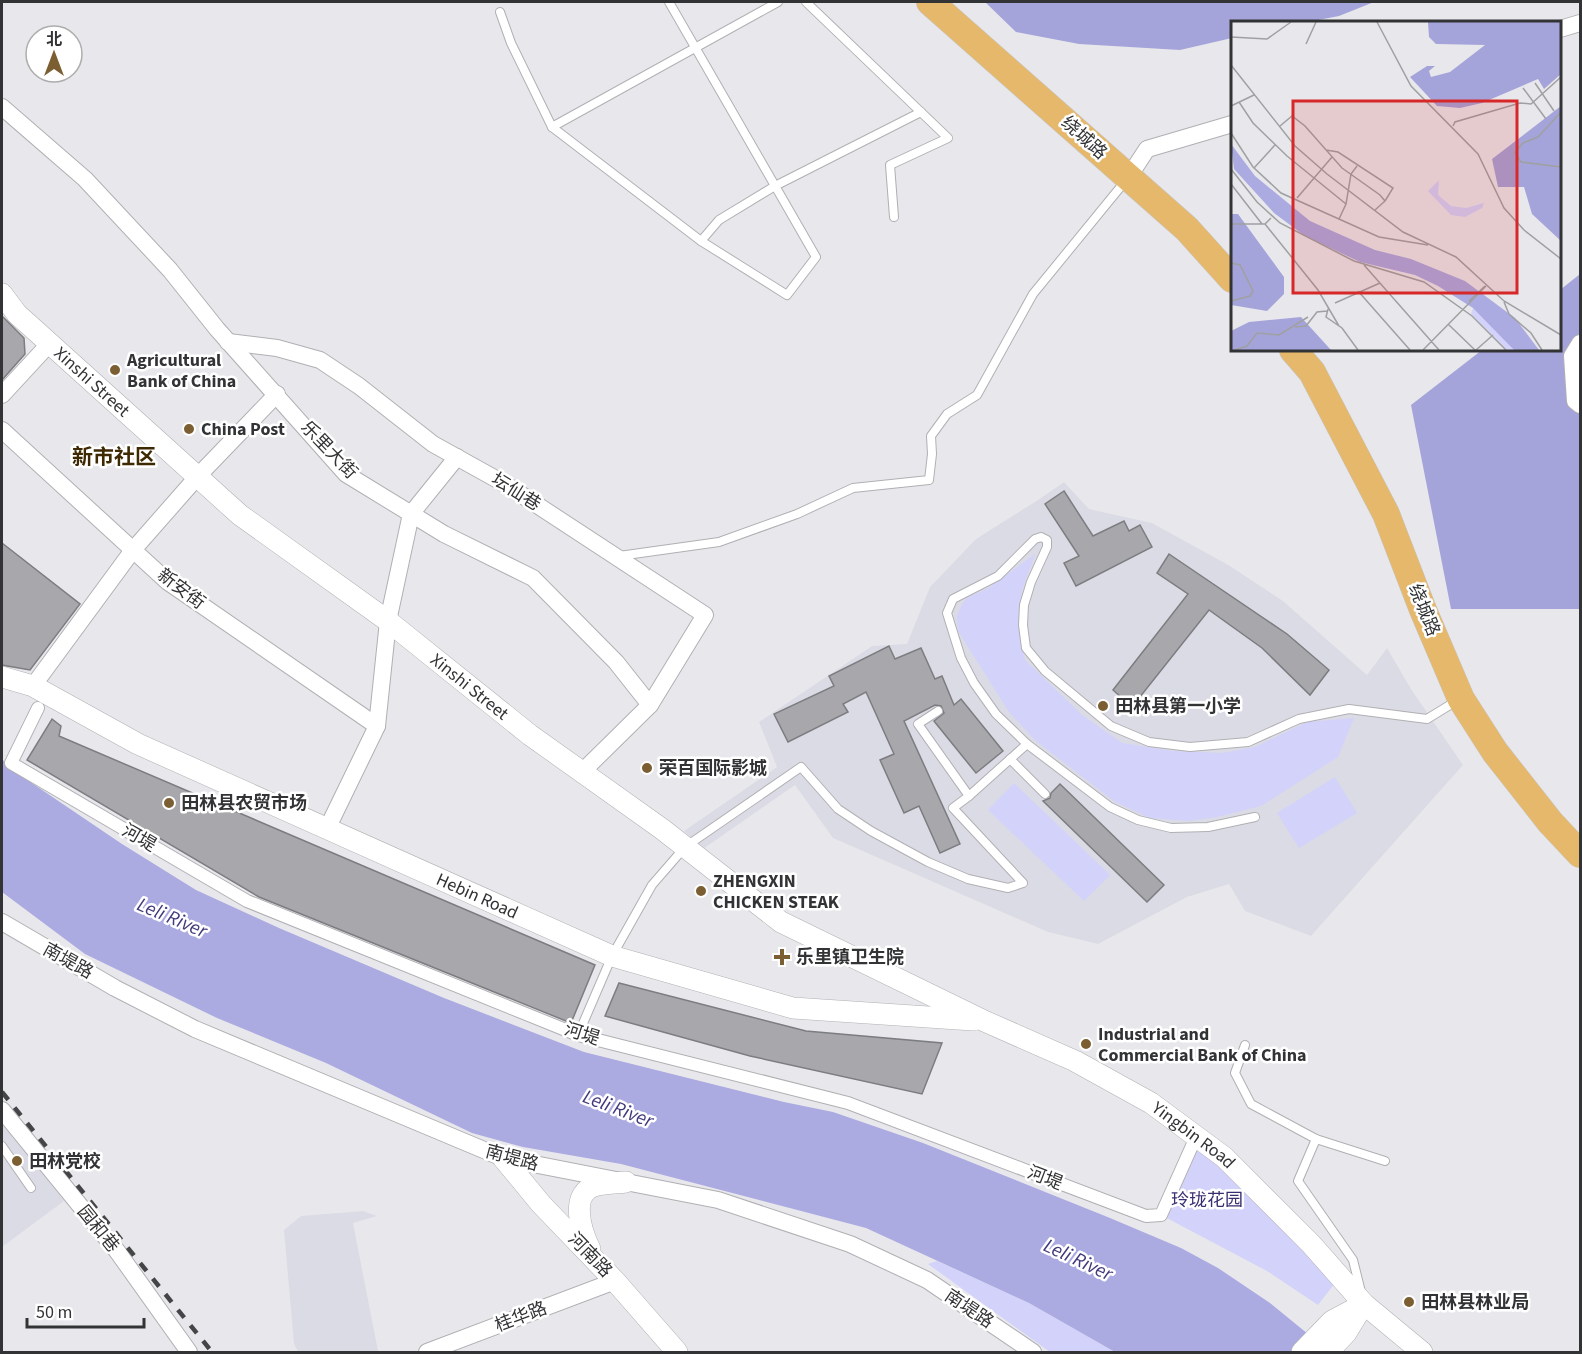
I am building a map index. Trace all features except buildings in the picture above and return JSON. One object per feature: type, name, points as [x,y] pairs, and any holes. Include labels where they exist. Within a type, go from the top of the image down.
[{"type":"highway","name":"绕城路","points":[[930,2],[1187,229],[1231,277]]},
{"type":"highway","name":"绕城路","points":[[1294,351],[1312,372],[1386,514],[1461,699],[1495,752],[1550,822],[1581,854]]},
{"type":"street","points":[[1561,29],[1581,23]]},
{"type":"street","name":"乐里大街","points":[[2,107],[86,179],[170,270],[228,342],[277,394],[346,474],[444,534],[533,578],[616,662],[650,705]]},
{"type":"street","points":[[1128,178],[1147,149],[1231,125]]},
{"type":"street","name":"Xinshi Street","points":[[2,294],[17,314],[240,515],[388,621],[530,735],[685,847],[781,922],[982,1020]]},
{"type":"street","name":"坛仙巷","points":[[228,342],[277,348],[320,360],[359,386],[433,444],[505,484],[705,615],[650,705]]},
{"type":"street","points":[[2,395],[50,343]]},
{"type":"street","points":[[1581,343],[1572,356],[1575,401],[1581,405]]},
{"type":"street","points":[[33,686],[134,550],[198,476],[277,394]]},
{"type":"street","name":"新安街","points":[[2,430],[168,582],[377,726]]},
{"type":"street","points":[[327,829],[377,726],[388,621],[411,514],[457,457]]},
{"type":"street","name":"Hebin Road","points":[[2,677],[33,686],[138,744],[612,956],[794,1008],[982,1020]]},
{"type":"street","points":[[582,772],[650,705]]},
{"type":"street","name":"河堤","points":[[38,708],[11,763],[247,901],[578,1035],[848,1103],[1146,1216],[1161,1215],[1196,1137]]},
{"type":"street","name":"南堤路","points":[[2,922],[115,988],[195,1029],[503,1158],[718,1200],[850,1244],[927,1280],[1024,1350]]},
{"type":"street","points":[[917,1016],[930,1013],[938,1007],[935,1000],[927,993]]},
{"type":"street","name":"Yingbin Road","points":[[982,1020],[1076,1061],[1151,1103],[1224,1157],[1311,1244],[1364,1304],[1422,1353]]},
{"type":"street","name":"园和巷","points":[[2,1110],[117,1251],[189,1353]]},
{"type":"street","name":"河南路","points":[[503,1158],[678,1353]]},
{"type":"street","points":[[595,1260],[581,1230],[578,1211],[584,1193],[596,1185],[626,1182]]},
{"type":"street","name":"桂华路","points":[[427,1353],[615,1281]]},
{"type":"street","points":[[1302,1353],[1339,1327],[1364,1304]]},
{"type":"street","points":[[1328,1353],[1339,1327]]},
{"type":"street","points":[[461,1340],[472,1353]]},
{"type":"lane","points":[[500,12],[511,43],[552,127],[701,241],[787,295],[816,258],[669,2]]},
{"type":"lane","points":[[552,127],[778,2]]},
{"type":"lane","points":[[806,2],[948,138],[890,165],[894,217]]},
{"type":"lane","points":[[701,241],[719,220],[775,186],[921,112]]},
{"type":"lane","points":[[616,557],[719,542],[796,514],[853,488],[929,480],[932,454],[931,436],[947,414],[976,395],[1033,294],[1128,178]]},
{"type":"lane","points":[[1255,817],[1208,827],[1171,828],[1138,819],[1110,807],[1027,744],[996,714],[974,683],[961,658],[947,613],[953,599],[998,576],[1029,543],[1041,537],[1047,540],[1047,547],[1031,582],[1024,606],[1023,625],[1026,648],[1045,671],[1112,726],[1149,742],[1190,747],[1248,742],[1299,719],[1348,709],[1427,719],[1461,699]]},
{"type":"lane","points":[[938,711],[918,724],[969,796]]},
{"type":"lane","points":[[578,1035],[612,956],[652,885],[685,847],[801,767],[838,809],[871,831],[928,862],[968,879],[1008,888],[1023,883],[953,808],[1027,744]]},
{"type":"lane","points":[[1010,759],[1045,794]]},
{"type":"lane","points":[[1245,1045],[1235,1073],[1251,1104],[1316,1139],[1385,1161]]},
{"type":"lane","points":[[1316,1139],[1298,1181],[1353,1260],[1364,1304]]},
{"type":"lane","points":[[2,1146],[31,1188]]},
{"type":"shaded area","points":[[985,2],[1374,2],[1339,16],[1313,21],[1231,21],[1231,38],[1180,50],[1079,44],[1016,32]]},
{"type":"shaded area","points":[[1580,274],[1580,609],[1451,609],[1411,405],[1481,351],[1561,351],[1561,289]]},
{"type":"shaded area","name":"田林县第一小学","points":[[1064,482],[1089,509],[1152,523],[1230,566],[1283,601],[1367,675],[1387,648],[1411,689],[1463,765],[1311,936],[1245,911],[1229,884],[1187,897],[1098,944],[1048,932],[833,838],[795,785],[703,849],[684,831],[777,767],[759,722],[872,646],[907,644],[930,587],[976,539]]},
{"type":"shaded area","name":"田林党校","points":[[2,1121],[64,1201],[2,1247]]},
{"type":"shaded area","points":[[363,1211],[377,1216],[353,1223],[378,1351],[298,1352],[294,1344],[284,1230],[301,1216]]},
{"type":"green space","points":[[1035,554],[1022,590],[1018,626],[1025,660],[1082,715],[1122,743],[1173,751],[1222,753],[1255,747],[1307,722],[1354,718],[1338,757],[1261,806],[1217,817],[1189,821],[1150,818],[1115,802],[1036,741],[1009,712],[958,631],[957,616],[968,597],[987,589]]},
{"type":"green space","points":[[1335,777],[1357,813],[1299,848],[1277,813]]},
{"type":"green space","points":[[1014,783],[1110,875],[1084,901],[988,810]]},
{"type":"green space","name":"玲珑花园","points":[[1194,1142],[1248,1192],[1335,1283],[1318,1305],[1267,1271],[1161,1215]]},
{"type":"green space","points":[[937,1261],[1029,1303],[1115,1352],[1050,1352],[928,1264]]},
{"type":"water","name":"Leli River","points":[[2,759],[14,771],[122,844],[196,890],[279,928],[444,998],[584,1052],[833,1112],[923,1143],[1110,1218],[1181,1248],[1218,1268],[1270,1303],[1330,1352],[1115,1352],[1029,1303],[866,1228],[621,1164],[523,1147],[472,1133],[326,1063],[217,1018],[85,954],[2,892]]},
{"type":"railway","points":[[2,1092],[212,1352]]},
{"type":"place","name":"Agricultural Bank of China","points":[[115,370]]},
{"type":"place","name":"China Post","points":[[189,429]]},
{"type":"place","name":"田林县第一小学","points":[[1103,706]]},
{"type":"place","name":"荣百国际影城","points":[[647,768]]},
{"type":"place","name":"田林县农贸市场","points":[[169,803]]},
{"type":"place","name":"ZHENGXIN CHICKEN STEAK","points":[[701,891]]},
{"type":"place","name":"乐里镇卫生院","points":[[782,957]]},
{"type":"place","name":"Industrial and Commercial Bank of China","points":[[1086,1044]]},
{"type":"place","name":"田林党校","points":[[17,1161]]},
{"type":"place","name":"田林县林业局","points":[[1409,1302]]},
{"type":"district","name":"新市社区","points":[[114,457]]}]
